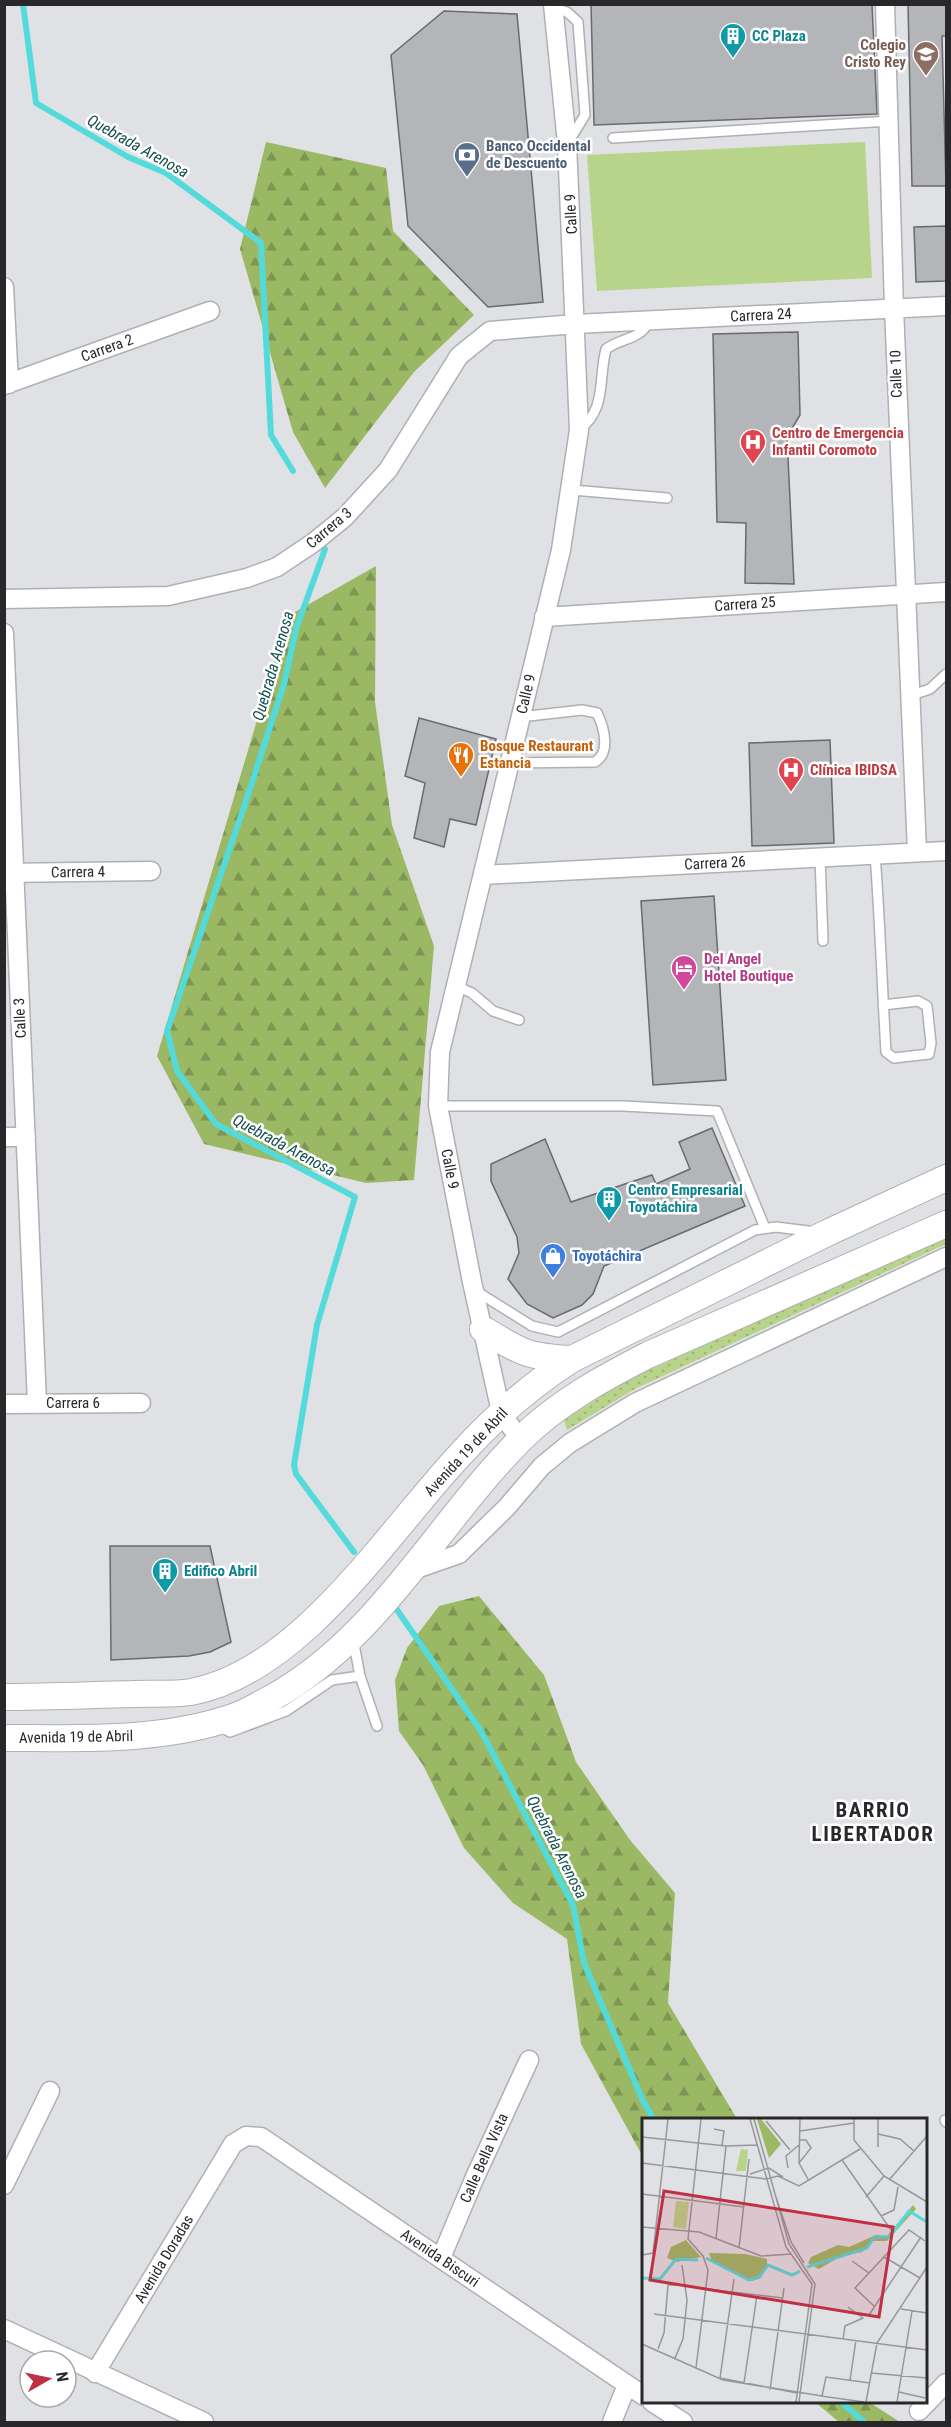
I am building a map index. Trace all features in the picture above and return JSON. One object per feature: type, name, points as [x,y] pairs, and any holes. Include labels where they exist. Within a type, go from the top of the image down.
[{"type":"main road","name":"Avenida 19 de Abril","points":[[4,1697],[190,1692],[225,1681],[260,1662],[303,1629],[342,1591],[458,1457],[501,1412],[539,1380],[572,1359],[827,1233],[946,1178]]},
{"type":"main road","name":"Avenida 19 de Abril","points":[[4,1738],[95,1738],[175,1733],[236,1717],[282,1692],[315,1670],[352,1636],[413,1569],[480,1485],[537,1424],[591,1386],[648,1355],[946,1224]]},
{"type":"main road","points":[[483,1329],[517,1350],[536,1357],[572,1359]]},
{"type":"street","name":"Calle 10","points":[[885,4],[894,308],[917,852]]},
{"type":"street","name":"Calle 9","points":[[520,1440],[501,1412],[473,1289],[438,1106],[440,1052],[454,985],[483,875],[561,550],[572,490],[579,430],[567,142],[553,6]]},
{"type":"street","points":[[4,286],[7,385]]},
{"type":"street","name":"Carrera 24","points":[[576,324],[946,306]]},
{"type":"street","name":"Carrera 2","points":[[7,385],[210,311]]},
{"type":"street","name":"Carrera 3","points":[[4,599],[168,596],[247,578],[277,567],[313,543],[345,517],[388,471],[459,356],[474,343],[490,331],[576,324]]},
{"type":"street","name":"Carrera 25","points":[[544,617],[946,592]]},
{"type":"street","name":"Calle 3","points":[[4,633],[9,873],[26,1137],[38,1403]]},
{"type":"street","name":"Carrera 26","points":[[483,875],[946,851]]},
{"type":"street","name":"Carrera 4","points":[[9,873],[151,871]]},
{"type":"street","points":[[4,1137],[26,1137]]},
{"type":"street","points":[[413,1569],[459,1554],[507,1507],[542,1466],[570,1443],[635,1403],[946,1257]]},
{"type":"street","name":"Carrera 6","points":[[4,1404],[141,1403]]},
{"type":"street","name":"Calle Bella Vista","points":[[441,2258],[475,2177],[529,2060]]},
{"type":"street","points":[[4,2186],[12,2148],[50,2091]]},
{"type":"street","name":"Avenida Biscuri","points":[[233,2144],[246,2136],[261,2138],[642,2395]]},
{"type":"street","name":"Avenida Doradas","points":[[96,2373],[233,2144]]},
{"type":"street","points":[[4,2329],[204,2422]]},
{"type":"street","points":[[919,2411],[946,2384]]},
{"type":"street","points":[[612,2422],[627,2385]]},
{"type":"street","points":[[654,2403],[683,2422]]},
{"type":"lane","points":[[613,138],[890,122]]},
{"type":"lane","points":[[579,430],[592,420],[597,408],[606,349],[613,344],[636,337],[645,331],[649,321]]},
{"type":"lane","points":[[572,490],[667,498]]},
{"type":"lane","points":[[909,696],[930,689],[946,675]]},
{"type":"lane","points":[[509,763],[595,762],[602,758],[604,751],[602,724],[597,713],[582,710],[520,717]]},
{"type":"lane","points":[[875,854],[883,1005],[886,1053],[889,1056],[929,1054],[927,1006],[918,1001],[883,1005]]},
{"type":"lane","points":[[820,857],[823,941]]},
{"type":"lane","points":[[454,985],[472,993],[493,1011],[519,1020]]},
{"type":"lane","points":[[438,1106],[623,1106],[717,1111],[765,1228]]},
{"type":"lane","points":[[473,1289],[532,1326],[558,1332],[755,1230],[776,1227],[827,1233]]},
{"type":"lane","points":[[352,1636],[360,1676],[378,1726]]},
{"type":"lane","points":[[213,1723],[230,1732],[286,1711],[332,1680],[360,1676]]},
{"type":"green space","points":[[266,142],[386,168],[393,231],[474,315],[414,372],[325,488],[293,432],[240,249]]},
{"type":"green space","points":[[865,142],[872,278],[597,291],[587,155]]},
{"type":"green space","points":[[376,566],[375,702],[392,825],[434,946],[414,1180],[366,1183],[204,1144],[157,1056],[288,616]]},
{"type":"green space","points":[[946,1235],[946,1244],[635,1389],[567,1430],[564,1420],[625,1381]]},
{"type":"green space","points":[[479,1596],[544,1675],[576,1762],[630,1840],[675,1893],[668,2003],[736,2118],[642,2118],[642,2155],[581,2044],[567,1939],[513,1903],[464,1848],[423,1765],[399,1731],[395,1680],[407,1648],[439,1606]]},
{"type":"green space","points":[[816,2403],[871,2403],[900,2422],[839,2422]]},
{"type":"building","name":"CC Plaza","points":[[591,4],[872,4],[877,114],[594,125]]},
{"type":"building","name":"Colegio Cristo Rey","points":[[908,4],[946,4],[946,36],[942,36],[946,186],[912,186]]},
{"type":"building","name":"Banco Occidental de Descuento","points":[[444,11],[517,14],[543,302],[488,307],[408,226],[391,55]]},
{"type":"building","points":[[946,226],[946,281],[916,282],[914,227]]},
{"type":"building","name":"Centro de Emergencia Infantil Coromoto","points":[[798,332],[800,415],[787,437],[794,584],[745,583],[746,523],[717,522],[713,334]]},
{"type":"building","points":[[419,718],[496,739],[476,825],[450,819],[444,847],[414,838],[425,783],[405,776]]},
{"type":"building","name":"Clínica IBIDSA","points":[[830,740],[834,843],[752,846],[749,743]]},
{"type":"building","name":"Del Angel Hotel Boutique","points":[[714,896],[726,1080],[653,1085],[641,901]]},
{"type":"building","name":"Centro Empresarial Toyotáchira","points":[[712,1128],[745,1206],[604,1266],[593,1294],[582,1305],[553,1318],[527,1304],[508,1279],[519,1253],[517,1237],[491,1181],[491,1164],[545,1139],[571,1202],[652,1175],[656,1184],[690,1169],[679,1142]]},
{"type":"building","name":"Edifico Abril","points":[[110,1546],[210,1546],[231,1642],[210,1652],[189,1656],[111,1660]]},
{"type":"waterway","name":"Quebrada Arenosa","points":[[23,4],[36,103],[128,157],[166,173],[261,243],[271,435],[293,471]]},
{"type":"waterway","name":"Quebrada Arenosa","points":[[325,549],[296,629],[284,684],[244,807],[167,1031],[177,1071],[216,1124],[355,1197],[317,1325],[294,1465],[296,1474],[354,1552]]},
{"type":"waterway","name":"Quebrada Arenosa","points":[[395,1607],[481,1731],[573,1905],[584,1963],[643,2101],[653,2118]]},
{"type":"waterway","name":"Quebrada Arenosa","points":[[842,2403],[864,2422]]},
{"type":"place","name":"CC Plaza","points":[[733,59]]},
{"type":"place","name":"Colegio Cristo Rey","points":[[926,77]]},
{"type":"place","name":"Banco Occidental de Descuento","points":[[467,178]]},
{"type":"place","name":"Centro de Emergencia Infantil Coromoto","points":[[753,465]]},
{"type":"place","name":"Bosque Restaurant Estancia","points":[[461,778]]},
{"type":"place","name":"Clínica IBIDSA","points":[[791,793]]},
{"type":"place","name":"Del Angel Hotel Boutique","points":[[684,991]]},
{"type":"place","name":"Centro Empresarial Toyotáchira","points":[[609,1222]]},
{"type":"place","name":"Toyotáchira","points":[[553,1279]]},
{"type":"place","name":"Edifico Abril","points":[[165,1594]]},
{"type":"district","name":"BARRIO LIBERTADOR","points":[[873,1822]]}]
